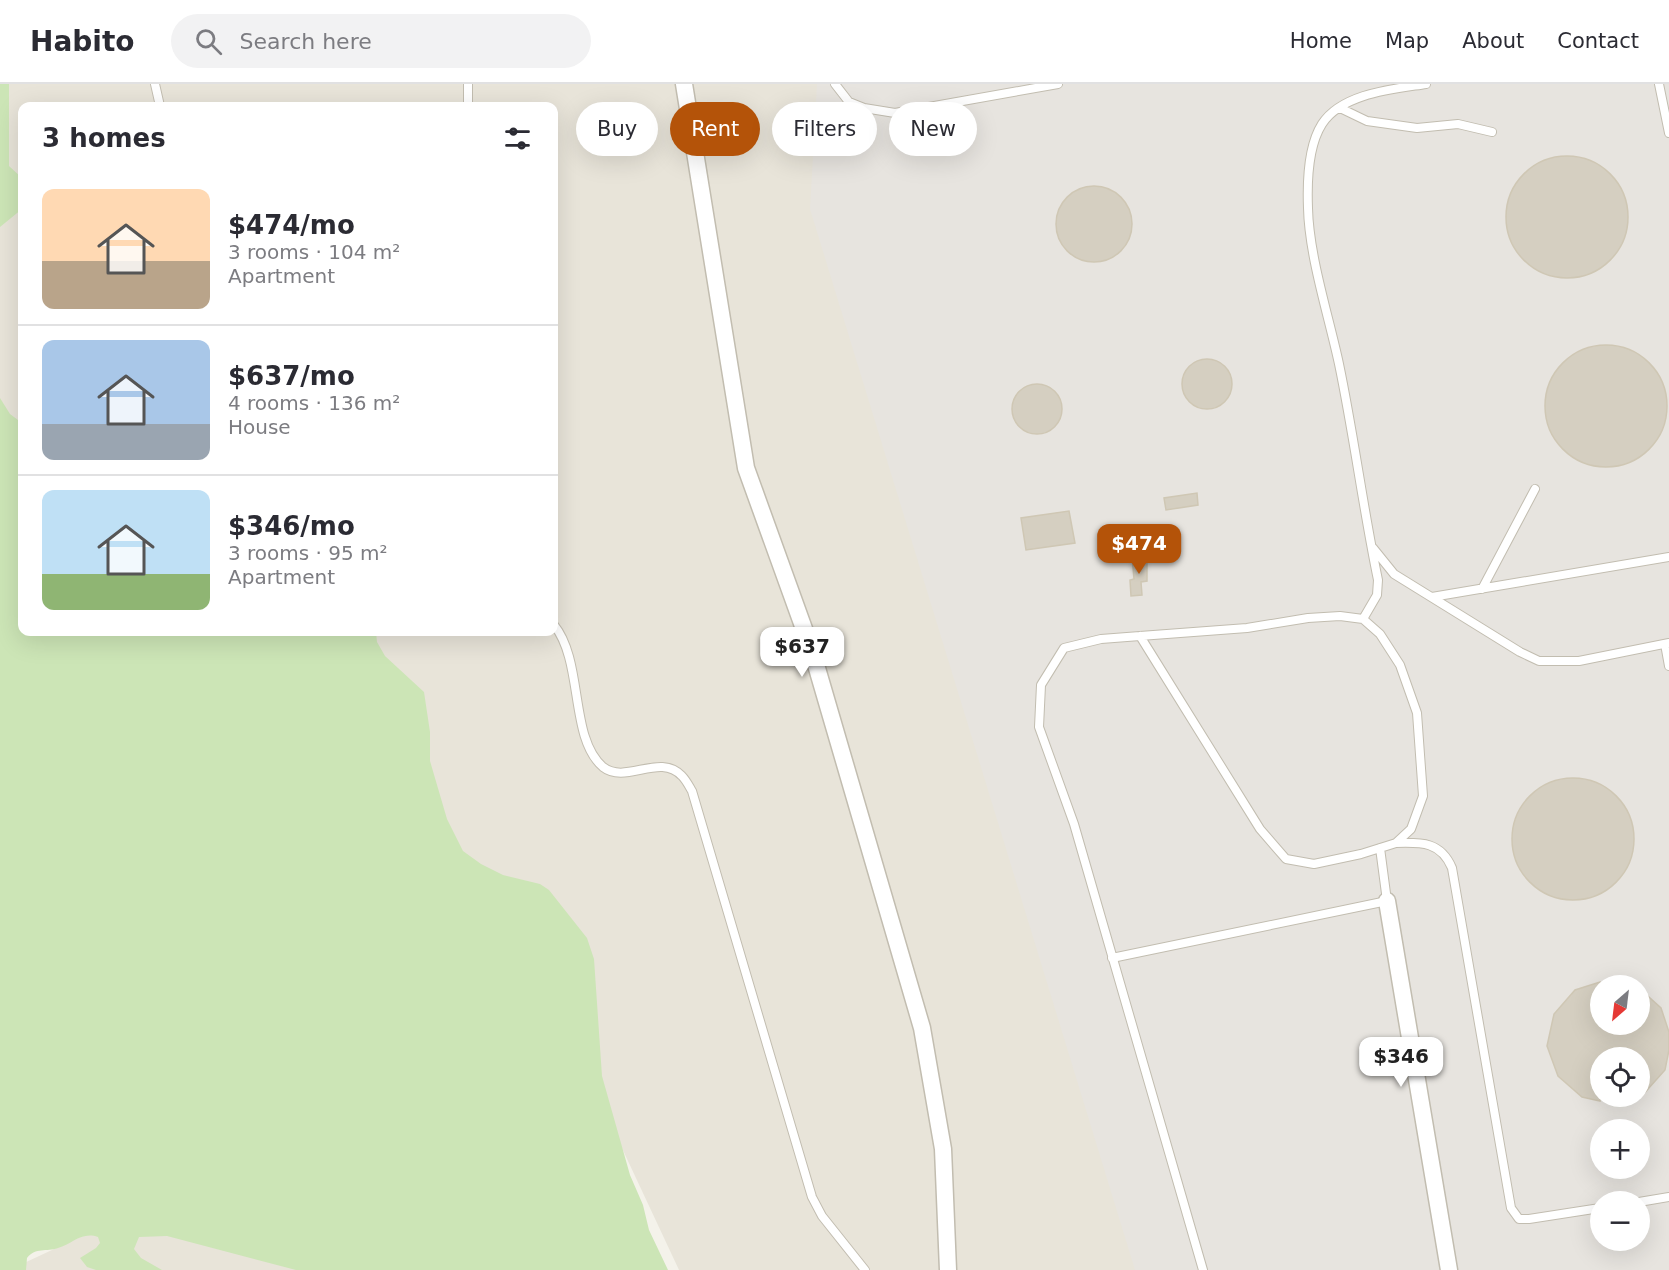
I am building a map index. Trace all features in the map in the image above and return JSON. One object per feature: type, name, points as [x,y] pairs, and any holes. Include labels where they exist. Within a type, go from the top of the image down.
[{"type":"street","points":[[684,84],[746,468],[812,651],[922,1028],[931,1069],[943,1149],[948,1270]]},
{"type":"street","points":[[1387,901],[1449,1270]]},
{"type":"lane","points":[[155,84],[159,102]]},
{"type":"lane","points":[[468,84],[468,102]]},
{"type":"lane","points":[[835,84],[849,102],[864,108],[895,112],[1058,84]]},
{"type":"lane","points":[[1363,619],[1377,595],[1378,580],[1340,367],[1311,236],[1308,177],[1315,144],[1323,123],[1340,108],[1368,94],[1426,84]]},
{"type":"lane","points":[[1659,84],[1669,133]]},
{"type":"lane","points":[[1340,108],[1367,121],[1417,128],[1458,124],[1492,132]]},
{"type":"lane","points":[[1482,589],[1535,489]]},
{"type":"lane","points":[[1371,545],[1394,574],[1520,652],[1539,661],[1579,662],[1667,644],[1669,666]]},
{"type":"lane","points":[[1432,597],[1669,557]]},
{"type":"lane","points":[[1203,1270],[1074,824],[1039,727],[1041,685],[1064,648],[1101,639],[1247,628],[1308,618],[1340,616],[1363,619],[1380,634],[1400,665],[1417,713],[1423,796],[1411,829],[1396,843]]},
{"type":"lane","points":[[558,633],[568,649],[584,732],[592,752],[604,767],[619,773],[660,767],[671,768],[681,776],[692,791],[812,1197],[822,1216],[865,1270]]},
{"type":"lane","points":[[1140,636],[1260,829],[1286,859],[1314,864],[1396,843],[1424,842],[1437,847],[1448,860],[1452,868],[1511,1208],[1519,1219],[1590,1210]]},
{"type":"lane","points":[[1112,958],[1387,901],[1380,848]]},
{"type":"lane","points":[[1650,1200],[1669,1197]]},
{"type":"shaded area","points":[[0,84],[1669,84],[1669,1270],[679,1270],[606,1114],[248,636],[558,636],[558,102],[18,102],[18,524],[0,493]]},
{"type":"shaded area","points":[[817,84],[1669,84],[1669,1270],[1135,1270],[810,209],[813,156],[877,156],[877,102],[816,102]]},
{"type":"shaded area","points":[[126,1226],[318,1270],[9,1270],[80,1237]]},
{"type":"green space","points":[[0,84],[9,84],[9,166],[18,174],[18,212],[0,227]]},
{"type":"green space","points":[[0,398],[10,414],[18,420],[18,636],[376,636],[377,642],[385,656],[424,692],[430,732],[430,761],[447,819],[463,851],[481,864],[503,875],[540,884],[549,890],[587,938],[594,959],[602,1076],[630,1175],[643,1205],[649,1230],[668,1270],[296,1270],[167,1236],[139,1237],[134,1249],[141,1258],[162,1270],[96,1270],[87,1267],[80,1258],[100,1243],[98,1237],[87,1236],[58,1248],[34,1252],[27,1258],[26,1270],[0,1270]]},
{"type":"building","points":[[1567,156],[1590,161],[1610,174],[1623,194],[1628,217],[1623,240],[1610,260],[1590,273],[1567,278],[1544,273],[1524,260],[1511,240],[1506,217],[1511,194],[1524,174],[1544,161]]},
{"type":"building","points":[[1094,186],[1108,189],[1121,197],[1129,210],[1132,224],[1129,238],[1121,251],[1108,259],[1094,262],[1080,259],[1067,251],[1059,238],[1056,224],[1059,210],[1067,197],[1080,189]]},
{"type":"building","points":[[1606,345],[1629,350],[1649,363],[1662,383],[1667,406],[1662,429],[1649,449],[1629,462],[1606,467],[1583,462],[1563,449],[1550,429],[1545,406],[1550,383],[1563,363],[1583,350]]},
{"type":"building","points":[[1202,359],[1212,359],[1225,366],[1232,379],[1232,389],[1225,402],[1212,409],[1202,409],[1193,405],[1186,398],[1182,389],[1182,379],[1186,370],[1193,363]]},
{"type":"building","points":[[1032,384],[1042,384],[1055,391],[1062,404],[1062,414],[1055,427],[1042,434],[1032,434],[1023,430],[1016,423],[1012,414],[1012,404],[1016,395],[1023,388]]},
{"type":"building","points":[[1197,493],[1198,505],[1166,510],[1164,498]]},
{"type":"building","points":[[1069,511],[1075,543],[1026,550],[1021,518]]},
{"type":"building","points":[[1137,526],[1138,541],[1118,543],[1117,527]]},
{"type":"building","points":[[1147,556],[1147,581],[1141,582],[1142,595],[1131,596],[1130,580],[1134,579],[1132,557]]},
{"type":"building","points":[[1573,778],[1596,783],[1616,796],[1629,816],[1634,839],[1629,862],[1616,882],[1596,895],[1573,900],[1550,895],[1530,882],[1517,862],[1512,839],[1517,816],[1530,796],[1550,783]]},
{"type":"building","points":[[1590,985],[1590,1035],[1650,1035],[1650,998],[1661,1008],[1669,1032],[1669,1050],[1665,1070],[1650,1087],[1650,1047],[1590,1047],[1590,1099],[1582,1097],[1558,1076],[1547,1046],[1554,1014],[1575,990]]}]
